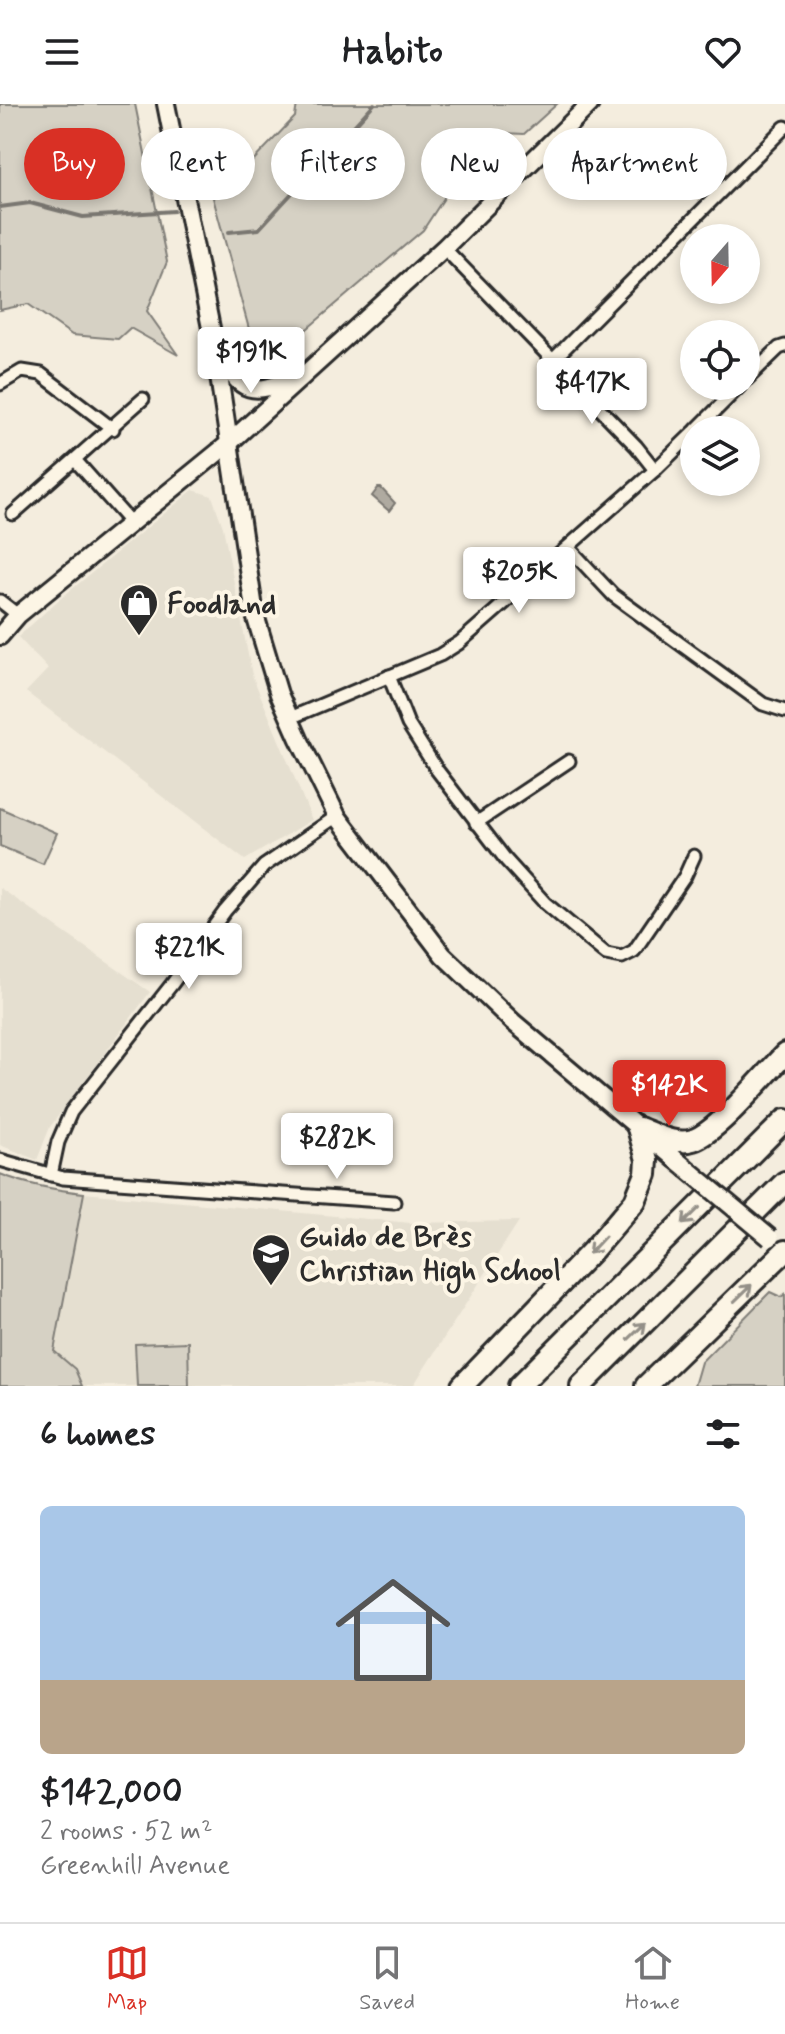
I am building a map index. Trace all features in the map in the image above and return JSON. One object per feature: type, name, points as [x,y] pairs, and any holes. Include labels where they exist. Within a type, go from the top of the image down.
[{"type":"highway","points":[[638,1128],[674,1141],[692,1141],[706,1133],[785,1054]]},
{"type":"highway","points":[[519,1386],[785,1120]]},
{"type":"highway","points":[[462,1386],[593,1250],[635,1201],[646,1174],[647,1160],[638,1128]]},
{"type":"highway","points":[[581,1386],[785,1182]]},
{"type":"highway","points":[[646,1386],[780,1247]]},
{"type":"street","points":[[166,104],[214,343],[255,615],[279,694],[337,816],[443,955],[513,1022],[780,1247]]},
{"type":"street","points":[[0,636],[18,615],[228,444],[444,248],[590,104]]},
{"type":"street","points":[[552,361],[785,127]]},
{"type":"street","points":[[444,248],[636,446],[655,470]]},
{"type":"street","points":[[214,343],[238,384],[250,389],[270,388],[302,376]]},
{"type":"street","points":[[760,366],[785,346]]},
{"type":"street","points":[[0,384],[22,371],[41,374],[113,429]]},
{"type":"street","points":[[13,514],[113,429],[143,399]]},
{"type":"street","points":[[710,416],[726,400]]},
{"type":"street","points":[[290,718],[440,655],[459,643],[569,548],[680,446]]},
{"type":"street","points":[[75,460],[130,522]]},
{"type":"street","points":[[569,548],[613,595],[763,704],[785,711]]},
{"type":"street","points":[[0,601],[18,615]]},
{"type":"street","points":[[389,676],[408,724],[476,823],[545,903],[606,954],[622,957],[634,951],[685,876],[694,856]]},
{"type":"street","points":[[476,823],[569,761]]},
{"type":"street","points":[[51,1175],[58,1142],[71,1112],[225,911],[264,866],[337,816]]},
{"type":"street","points":[[0,1160],[51,1175],[394,1202]]},
{"type":"shaded area","points":[[0,104],[135,104],[141,134],[141,200],[154,200],[167,262],[147,311],[178,355],[130,328],[118,339],[72,335],[28,304],[0,310]]},
{"type":"shaded area","points":[[297,104],[557,104],[527,131],[527,128],[421,128],[421,200],[443,200],[423,230],[260,369],[214,200],[255,200],[255,159],[271,142],[271,200],[405,200],[405,128],[284,128],[295,117]]},
{"type":"shaded area","points":[[378,488],[395,503],[389,511],[372,496]]},
{"type":"shaded area","points":[[193,490],[212,496],[223,527],[252,675],[312,820],[245,860],[26,692],[48,669],[18,637]]},
{"type":"shaded area","points":[[0,808],[57,833],[43,864],[0,846]]},
{"type":"shaded area","points":[[0,888],[150,992],[50,1127],[37,1160],[0,1145]]},
{"type":"shaded area","points":[[0,1174],[41,1186],[84,1193],[54,1351],[75,1369],[82,1386],[0,1386]]},
{"type":"shaded area","name":"Guido de Brès Christian High School","points":[[84,1193],[411,1223],[519,1221],[413,1386],[82,1386],[75,1369],[54,1351]]},
{"type":"shaded area","points":[[770,1292],[781,1297],[785,1294],[785,1386],[694,1386],[701,1362]]},
{"type":"shaded area","points":[[188,1342],[189,1386],[137,1386],[135,1344]]},
{"type":"waterway","points":[[229,232],[259,229],[374,104]]},
{"type":"waterway","points":[[0,207],[30,203],[83,217],[174,211]]},
{"type":"place","name":"Foodland","points":[[139,637]]},
{"type":"place","name":"Guido de Brès Christian High School","points":[[271,1287]]}]
